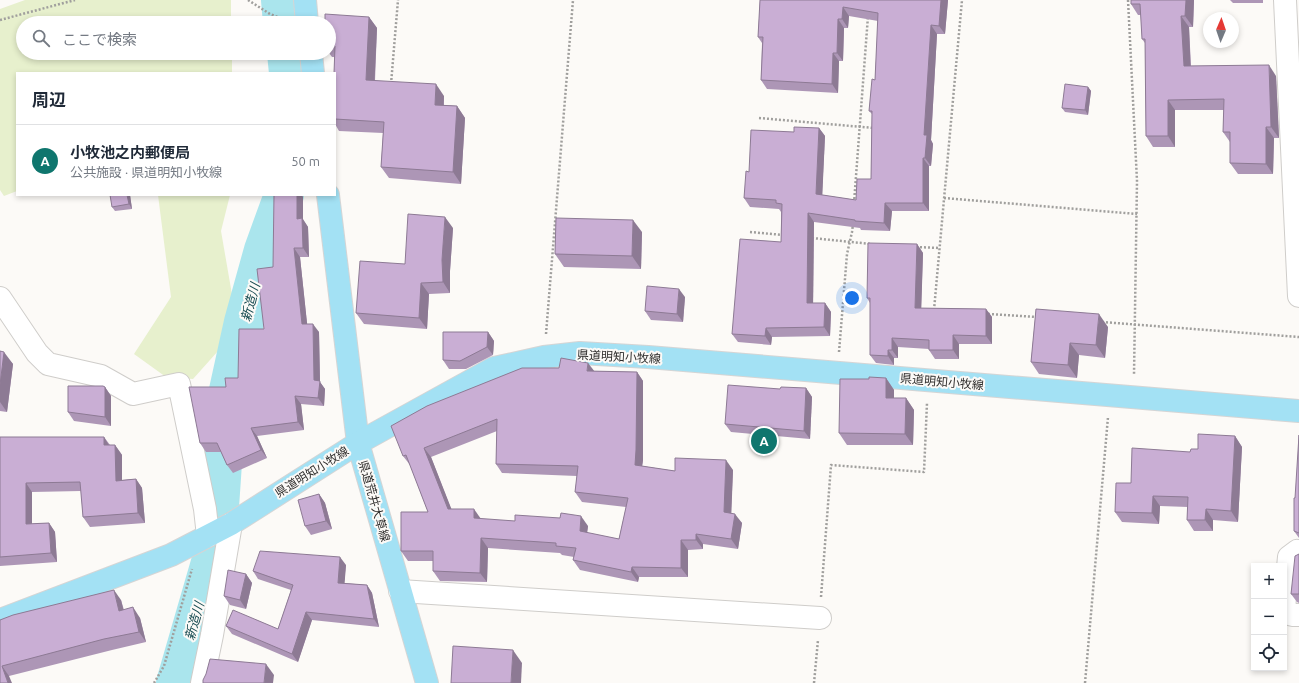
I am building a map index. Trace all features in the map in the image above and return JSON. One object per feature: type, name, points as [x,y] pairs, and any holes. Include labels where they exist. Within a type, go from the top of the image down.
[{"type":"main road","points":[[306,0],[307,16]]},
{"type":"main road","points":[[312,60],[313,72]]},
{"type":"main road","name":"県道荒井大草線","points":[[328,196],[358,443],[427,683]]},
{"type":"main road","name":"県道明知小牧線","points":[[0,620],[171,555],[231,524],[358,443],[494,368],[544,357],[580,353],[648,357],[1299,411]]},
{"type":"street","points":[[1285,0],[1299,296]]},
{"type":"street","points":[[0,298],[37,353],[48,364],[101,376],[133,394],[179,384],[205,509],[203,539]]},
{"type":"street","points":[[202,683],[212,635],[231,524]]},
{"type":"street","points":[[1299,552],[1289,557],[1284,608],[1292,615],[1299,615]]},
{"type":"street","points":[[400,591],[820,618]]},
{"type":"path","points":[[0,20],[75,0]]},
{"type":"path","points":[[248,0],[275,16]]},
{"type":"path","points":[[391,85],[398,0]]},
{"type":"path","points":[[544,357],[573,0]]},
{"type":"path","points":[[941,311],[934,310],[962,0]]},
{"type":"path","points":[[1128,0],[1137,181],[1134,397]]},
{"type":"path","points":[[854,209],[869,13]]},
{"type":"path","points":[[759,118],[876,128]]},
{"type":"path","points":[[944,198],[1137,214]]},
{"type":"path","points":[[837,373],[847,254],[852,232],[853,217]]},
{"type":"path","points":[[750,232],[788,236]]},
{"type":"path","points":[[811,238],[872,244]]},
{"type":"path","points":[[909,246],[939,248]]},
{"type":"path","points":[[988,314],[1042,318]]},
{"type":"path","points":[[1096,322],[1299,336]]},
{"type":"path","points":[[814,683],[831,465],[924,472],[928,380]]},
{"type":"path","points":[[1085,683],[1110,396]]},
{"type":"path","points":[[154,683],[164,666],[203,539]]},
{"type":"green space","points":[[25,0],[231,0],[231,16],[16,16],[16,60],[232,60],[232,72],[16,72],[16,191],[4,196],[0,190],[0,9]]},
{"type":"green space","points":[[158,196],[230,196],[221,231],[234,306],[218,351],[193,379],[166,377],[134,354],[171,297]]},
{"type":"building","points":[[760,0],[941,0],[939,26],[931,25],[924,135],[927,135],[925,158],[923,158],[923,203],[885,203],[884,223],[855,221],[808,213],[807,303],[825,303],[824,327],[766,328],[765,336],[732,334],[740,239],[781,242],[782,204],[776,203],[776,200],[744,198],[746,171],[749,172],[751,130],[794,132],[794,127],[819,128],[816,194],[856,200],[857,179],[871,179],[872,111],[869,111],[872,79],[875,80],[878,13],[843,7],[842,19],[838,19],[837,53],[833,53],[832,84],[761,80],[763,37],[758,37]]},
{"type":"building","points":[[1131,0],[1186,0],[1185,16],[1181,16],[1184,66],[1269,65],[1271,127],[1266,127],[1266,164],[1230,163],[1230,132],[1223,132],[1224,99],[1168,100],[1168,136],[1146,136],[1145,39],[1142,39],[1140,4],[1131,4]]},
{"type":"building","points":[[325,14],[369,17],[366,80],[436,84],[435,105],[457,106],[453,172],[381,167],[384,122],[336,119],[336,72],[334,72],[334,60],[336,60],[336,16],[325,16]]},
{"type":"building","points":[[1065,84],[1088,87],[1085,110],[1062,108]]},
{"type":"building","points":[[110,196],[127,196],[129,204],[112,207]]},
{"type":"building","points":[[274,196],[297,196],[297,219],[302,218],[303,248],[294,248],[302,324],[313,324],[314,380],[320,381],[318,398],[295,396],[298,422],[251,428],[261,450],[227,465],[217,443],[200,443],[189,387],[226,387],[225,378],[238,378],[239,329],[264,329],[257,269],[273,267]]},
{"type":"building","points":[[408,214],[445,217],[442,260],[443,282],[421,283],[419,318],[356,313],[360,261],[405,264]]},
{"type":"building","points":[[556,218],[633,220],[632,256],[555,254]]},
{"type":"building","points":[[868,243],[917,244],[915,308],[986,309],[986,336],[953,335],[953,350],[929,350],[929,340],[892,338],[892,350],[888,350],[888,356],[870,355],[870,298],[867,298]]},
{"type":"building","points":[[647,286],[679,289],[677,314],[645,311]]},
{"type":"building","points":[[1036,309],[1099,314],[1096,345],[1070,343],[1068,365],[1031,362]]},
{"type":"building","points":[[443,332],[488,332],[487,347],[460,361],[443,360]]},
{"type":"building","points":[[0,351],[4,352],[0,385]]},
{"type":"building","points":[[561,358],[588,363],[587,371],[637,372],[635,465],[675,471],[675,458],[726,460],[724,512],[735,514],[731,539],[696,534],[696,540],[681,540],[681,568],[632,567],[631,572],[573,560],[576,548],[556,546],[556,543],[481,538],[480,573],[433,571],[433,551],[401,551],[401,512],[428,512],[406,455],[403,456],[391,426],[427,406],[522,368],[559,368]],"holes":[[[497,419],[496,464],[578,466],[575,492],[628,498],[619,539],[580,531],[581,516],[561,513],[560,518],[515,515],[515,521],[474,518],[474,509],[448,509],[424,448]]]},
{"type":"building","points":[[869,377],[886,378],[886,398],[906,398],[905,434],[839,433],[840,379],[869,379]]},
{"type":"building","points":[[728,385],[780,389],[781,387],[806,388],[804,431],[725,424]]},
{"type":"building","points":[[68,386],[105,387],[105,417],[68,412]]},
{"type":"building","points":[[1198,434],[1235,436],[1231,511],[1206,509],[1205,520],[1187,520],[1188,497],[1153,496],[1152,513],[1115,512],[1116,483],[1131,483],[1132,448],[1190,452],[1191,449],[1198,449]]},
{"type":"building","points":[[1299,435],[1299,533],[1294,531],[1294,498]]},
{"type":"building","points":[[0,437],[104,437],[104,445],[115,445],[116,481],[136,479],[138,513],[83,517],[80,482],[26,483],[26,524],[49,523],[51,553],[0,557]]},
{"type":"building","points":[[319,494],[326,521],[305,526],[298,500]]},
{"type":"building","points":[[260,551],[340,557],[338,583],[367,585],[374,619],[306,612],[292,654],[226,626],[233,610],[278,629],[293,585],[253,571]]},
{"type":"building","points":[[1299,554],[1299,594],[1291,594],[1295,556]]},
{"type":"building","points":[[228,570],[246,574],[240,600],[224,596]]},
{"type":"building","points":[[114,590],[119,611],[133,607],[139,632],[104,639],[2,666],[8,683],[0,683],[0,620],[13,615]]},
{"type":"building","points":[[453,646],[513,650],[511,683],[451,683]]},
{"type":"building","points":[[210,659],[266,664],[264,683],[203,683]]},
{"type":"waterway","name":"新造川","points":[[281,0],[282,16]]},
{"type":"waterway","name":"新造川","points":[[288,60],[289,72]]},
{"type":"waterway","name":"新造川","points":[[219,507],[226,404],[244,322],[264,250],[284,196]]},
{"type":"waterway","name":"新造川","points":[[176,683],[212,559]]},
{"type":"place","name":"小牧池之内郵便局","points":[[764,441]]}]
